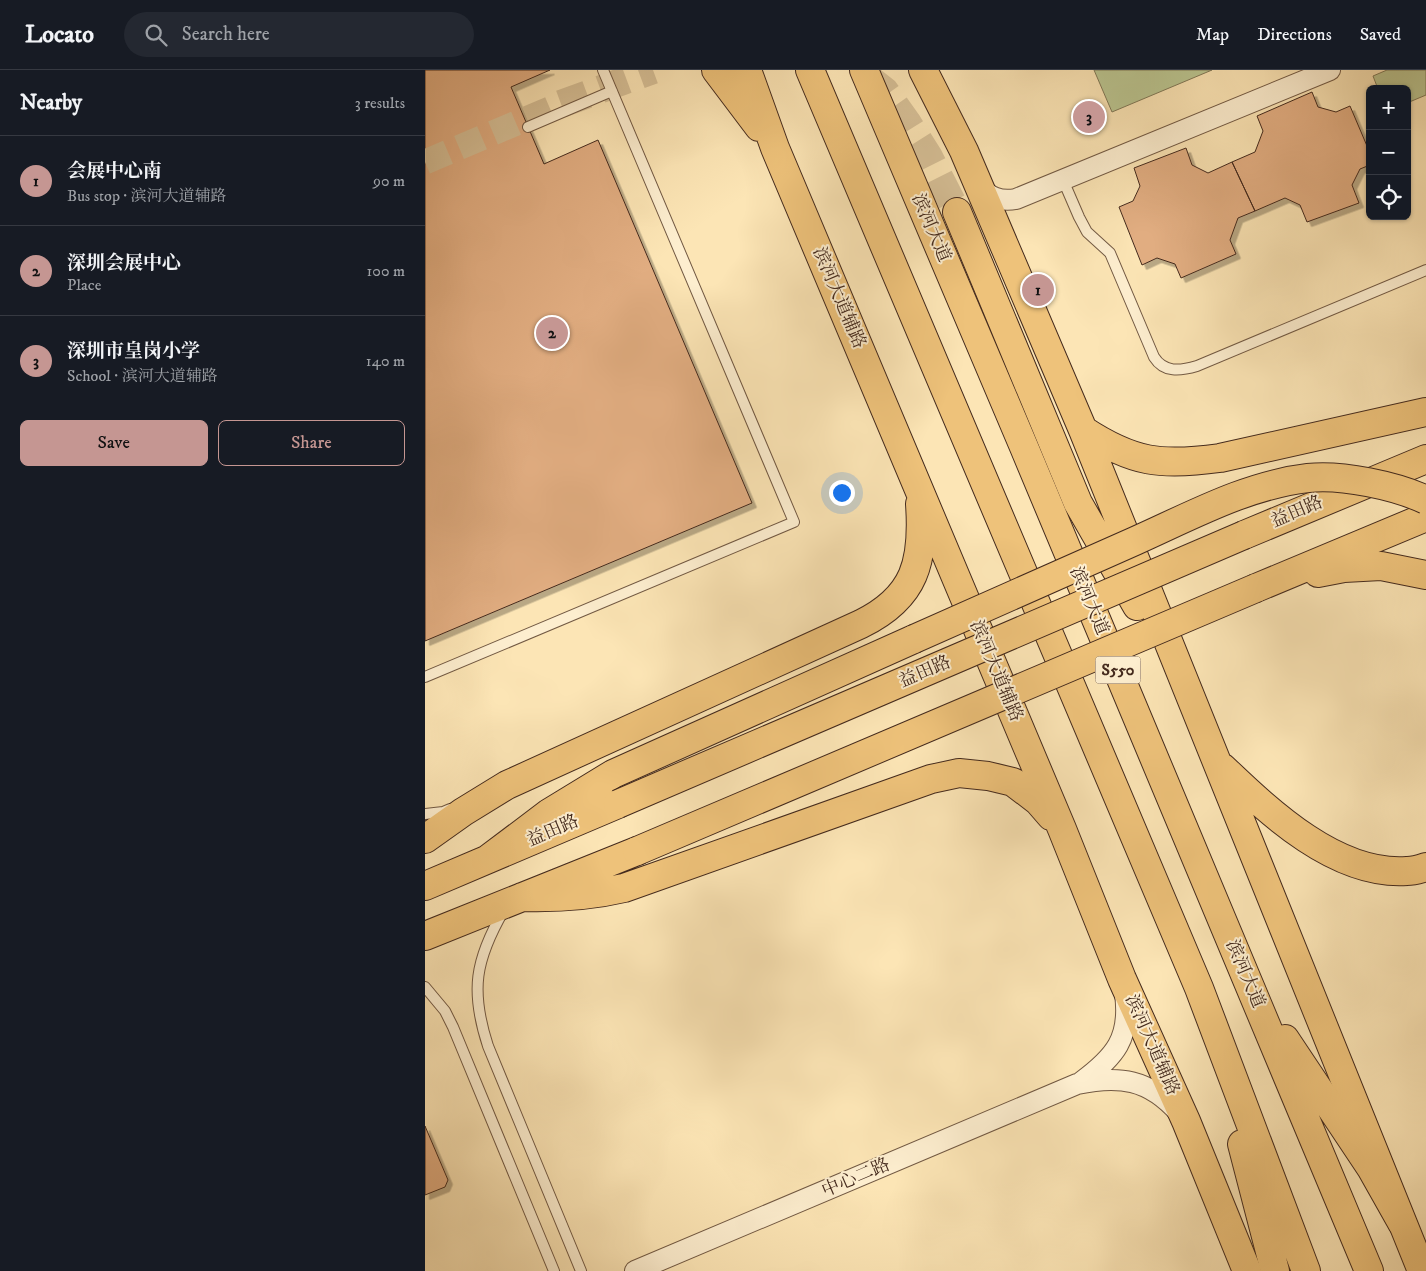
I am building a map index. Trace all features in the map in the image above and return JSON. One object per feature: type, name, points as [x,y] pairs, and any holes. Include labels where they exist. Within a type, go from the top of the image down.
[{"type":"main road","points":[[716,70],[775,148]]},
{"type":"main road","name":"滨河大道辅路","points":[[747,70],[775,148],[1062,829],[1123,979],[1186,1121],[1247,1271]]},
{"type":"main road","name":"S550","points":[[810,70],[1199,988],[1306,1271]]},
{"type":"main road","name":"滨河大道","points":[[864,70],[1028,456],[1369,1271]]},
{"type":"main road","points":[[923,70],[964,151],[1083,430],[1422,1271]]},
{"type":"main road","points":[[957,212],[1078,503],[1191,700]]},
{"type":"main road","points":[[1083,430],[1106,446],[1130,455],[1157,462],[1187,463],[1220,458],[1426,412]]},
{"type":"main road","name":"益田路","points":[[425,886],[1243,535],[1426,459]]},
{"type":"main road","points":[[488,859],[549,813],[613,774],[1243,493],[1276,483],[1311,477],[1341,478],[1383,486],[1426,500]]},
{"type":"main road","points":[[425,838],[463,812],[507,786],[884,612],[904,592],[916,570],[921,531],[919,488]]},
{"type":"main road","points":[[425,936],[637,851],[1426,517]]},
{"type":"main road","points":[[1256,588],[1305,575],[1344,568],[1381,566],[1426,575]]},
{"type":"main road","points":[[1216,761],[1254,798],[1284,822],[1315,843],[1345,859],[1377,870],[1407,872],[1426,867]]},
{"type":"main road","points":[[515,900],[574,897],[624,888],[931,779],[959,773],[988,776],[1013,782],[1038,801],[1062,829]]},
{"type":"main road","points":[[1241,964],[1289,1045],[1371,1168],[1403,1223]]},
{"type":"main road","points":[[1199,988],[1275,1271]]},
{"type":"street","points":[[1002,240],[1001,229],[1004,219],[1016,201],[1330,70]]},
{"type":"street","points":[[978,183],[987,194],[999,200],[1012,200],[1026,196]]},
{"type":"street","name":"中心二路","points":[[1077,1084],[1107,1061],[1120,1041],[1126,1018],[1123,979]]},
{"type":"street","name":"中心二路","points":[[635,1271],[1077,1084],[1109,1079],[1126,1080],[1142,1085],[1169,1101],[1186,1121]]},
{"type":"lane","points":[[425,677],[793,522],[603,70]]},
{"type":"lane","points":[[528,127],[612,91]]},
{"type":"lane","points":[[1063,180],[1087,232],[1110,253],[1154,357],[1158,364],[1170,370],[1182,370],[1197,366],[1426,270]]},
{"type":"lane","points":[[425,814],[443,812],[507,786]]},
{"type":"lane","points":[[515,900],[495,925],[480,965],[477,1004],[488,1046],[581,1271]]},
{"type":"lane","points":[[425,987],[445,1011],[453,1027],[554,1271]]},
{"type":"green space","points":[[1094,70],[1212,70],[1112,112]]},
{"type":"green space","points":[[1387,70],[1426,70],[1426,95],[1411,101],[1411,85],[1376,85],[1373,76]]},
{"type":"building","points":[[425,70],[550,70],[511,87],[544,164],[598,140],[752,503],[425,641]]},
{"type":"building","points":[[1312,92],[1318,107],[1336,112],[1350,106],[1366,144],[1366,167],[1360,169],[1352,185],[1359,203],[1307,222],[1300,205],[1285,198],[1255,211],[1232,162],[1255,152],[1263,131],[1257,116]]},
{"type":"building","points":[[1186,148],[1192,165],[1208,173],[1232,162],[1255,211],[1238,218],[1230,240],[1236,254],[1181,278],[1175,264],[1157,258],[1142,265],[1119,207],[1133,201],[1140,186],[1134,168]]},
{"type":"building","points":[[425,1126],[448,1180],[445,1187],[425,1195]]},
{"type":"tunnel","points":[[561,104],[653,70]]},
{"type":"tunnel","points":[[866,76],[885,91],[907,122],[929,157],[957,212]]},
{"type":"tunnel","points":[[425,162],[561,104]]},
{"type":"place","name":"深圳市皇岗小学","points":[[1089,117]]},
{"type":"place","name":"会展中心南","points":[[1038,290]]},
{"type":"place","name":"深圳会展中心","points":[[552,333]]}]
